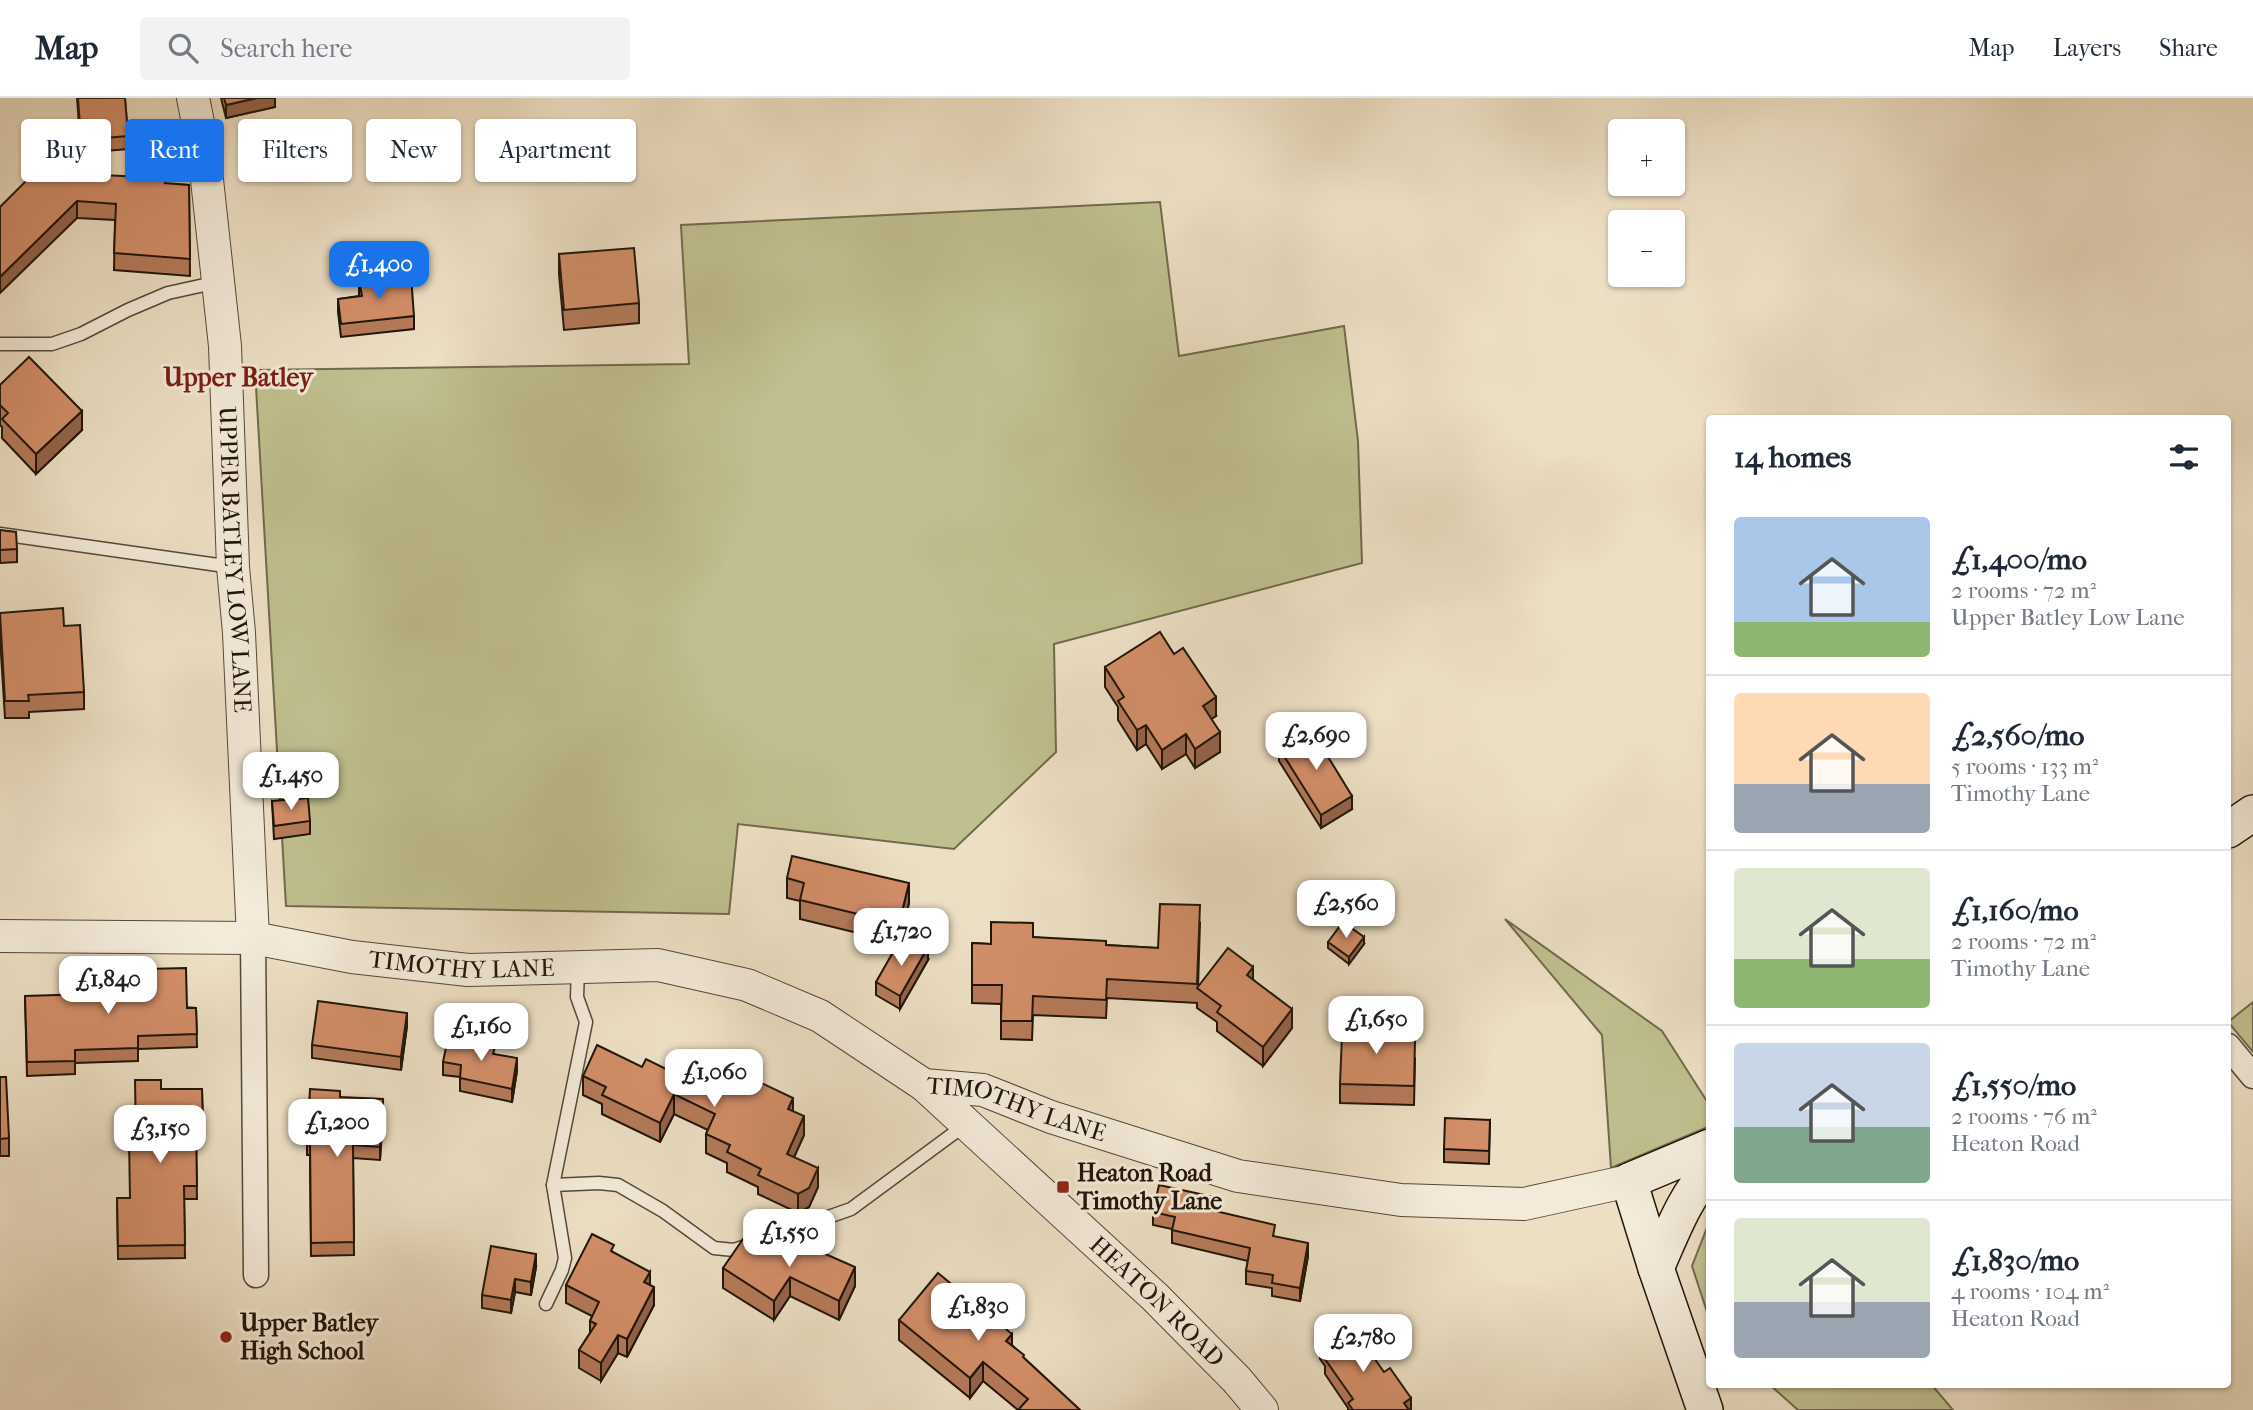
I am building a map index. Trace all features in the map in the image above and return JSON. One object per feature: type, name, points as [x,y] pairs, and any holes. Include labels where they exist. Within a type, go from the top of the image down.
[{"type":"main road","points":[[2231,829],[2253,813]]},
{"type":"main road","name":"TIMOTHY LANE","points":[[1629,1181],[1706,1149]]},
{"type":"main road","points":[[1656,1268],[1698,1183],[1706,1175]]},
{"type":"main road","points":[[1629,1181],[1705,1410]]},
{"type":"street","name":"UPPER BATLEY LOW LANE","points":[[193,98],[204,152],[225,346],[233,567],[239,633],[253,938]]},
{"type":"street","name":"TIMOTHY LANE","points":[[0,936],[253,938],[352,957],[468,970],[658,965],[747,985],[820,1016],[924,1085],[984,1090],[1051,1117],[1238,1176],[1401,1200],[1524,1204],[1629,1181]]},
{"type":"street","points":[[253,938],[256,1275]]},
{"type":"street","points":[[2231,1050],[2253,1076]]},
{"type":"street","name":"HEATON ROAD","points":[[924,1085],[1155,1297],[1237,1380],[1262,1410]]},
{"type":"lane","points":[[0,344],[52,344],[81,334],[168,293],[218,282]]},
{"type":"lane","points":[[0,534],[233,567]]},
{"type":"lane","points":[[546,1304],[565,1258],[553,1185],[586,1022],[577,997],[578,967]]},
{"type":"lane","points":[[553,1185],[618,1185],[663,1211],[714,1248],[734,1250],[851,1209],[966,1124]]},
{"type":"shaded area","points":[[1160,202],[1179,356],[1344,326],[1358,441],[1362,563],[1054,644],[1056,752],[954,849],[738,824],[729,914],[286,906],[255,370],[689,364],[681,225]]},
{"type":"shaded area","points":[[1505,919],[1662,1031],[1706,1100],[1706,1128],[1611,1168],[1602,1035]]},
{"type":"shaded area","points":[[2253,1002],[2253,1052],[2231,1026],[2231,1020]]},
{"type":"shaded area","points":[[1706,1230],[1706,1309],[1692,1266]]},
{"type":"shaded area","points":[[1773,1388],[1934,1388],[1953,1410],[1798,1410]]},
{"type":"building","points":[[78,98],[125,98],[125,136],[111,137],[111,119],[80,119]]},
{"type":"building","points":[[224,98],[257,98],[226,105]]},
{"type":"building","points":[[111,175],[125,176],[125,182],[189,185],[190,259],[114,253],[116,204],[77,201],[0,277],[0,207],[25,182],[111,182]]},
{"type":"building","points":[[634,248],[639,303],[564,310],[559,254]]},
{"type":"building","points":[[411,276],[414,316],[341,324],[338,299],[362,296],[359,280]]},
{"type":"building","points":[[29,357],[82,411],[36,454],[2,419],[8,413],[0,405],[0,385]]},
{"type":"building","points":[[0,530],[16,532],[17,549],[0,550]]},
{"type":"building","points":[[63,608],[64,626],[80,625],[84,692],[28,695],[29,701],[5,701],[0,613]]},
{"type":"building","points":[[1160,632],[1174,654],[1183,648],[1216,697],[1203,706],[1220,732],[1195,749],[1186,734],[1162,750],[1146,725],[1137,730],[1118,701],[1124,697],[1105,667]]},
{"type":"building","points":[[1311,729],[1352,796],[1321,815],[1279,748]]},
{"type":"building","points":[[308,798],[310,821],[274,826],[272,801]]},
{"type":"building","points":[[792,856],[909,883],[899,924],[800,900],[804,883],[787,878]]},
{"type":"building","points":[[1160,904],[1200,905],[1197,984],[1107,979],[1106,1000],[1033,996],[1032,1021],[1001,1021],[1002,985],[972,985],[972,943],[991,944],[991,922],[1033,923],[1033,937],[1106,941],[1106,945],[1158,948]]},
{"type":"building","points":[[1343,922],[1364,937],[1349,957],[1328,942]]},
{"type":"building","points":[[896,947],[928,947],[900,996],[876,982]]},
{"type":"building","points":[[1228,948],[1253,967],[1247,975],[1292,1009],[1263,1047],[1217,1012],[1221,1006],[1197,988]]},
{"type":"building","points":[[186,968],[187,1008],[196,1008],[197,1034],[138,1036],[138,1048],[75,1050],[75,1061],[27,1062],[25,996],[89,994],[88,982],[148,981],[147,969]]},
{"type":"building","points":[[318,1001],[407,1013],[401,1057],[312,1045]]},
{"type":"building","points":[[1357,1016],[1383,1016],[1382,1037],[1415,1039],[1414,1086],[1340,1084],[1342,1035]]},
{"type":"building","points":[[448,1038],[495,1047],[493,1054],[517,1058],[512,1089],[460,1078],[461,1065],[443,1062]]},
{"type":"building","points":[[597,1045],[642,1067],[646,1059],[680,1076],[692,1050],[793,1098],[788,1109],[804,1116],[787,1154],[818,1168],[809,1188],[798,1194],[758,1175],[761,1169],[727,1152],[730,1145],[706,1134],[715,1114],[674,1094],[660,1123],[602,1095],[606,1087],[583,1076]]},
{"type":"building","points":[[0,1077],[6,1077],[9,1138],[0,1139]]},
{"type":"building","points":[[135,1080],[161,1080],[161,1089],[202,1089],[203,1127],[196,1127],[197,1186],[184,1186],[185,1245],[118,1246],[117,1198],[130,1198],[129,1139],[136,1139]]},
{"type":"building","points":[[310,1089],[340,1091],[340,1097],[383,1099],[380,1147],[353,1145],[354,1242],[311,1243],[310,1142],[307,1142]]},
{"type":"building","points":[[1445,1118],[1490,1120],[1489,1151],[1444,1149]]},
{"type":"building","points":[[1159,1185],[1214,1197],[1211,1210],[1275,1225],[1273,1236],[1308,1243],[1300,1288],[1272,1283],[1273,1275],[1246,1271],[1250,1248],[1172,1230],[1175,1217],[1153,1212]]},
{"type":"building","points":[[592,1234],[614,1245],[611,1251],[650,1272],[644,1282],[654,1287],[627,1339],[618,1335],[601,1363],[579,1350],[596,1324],[590,1321],[599,1302],[566,1285]]},
{"type":"building","points":[[789,1238],[855,1267],[839,1301],[790,1277],[774,1301],[723,1268],[743,1239],[765,1253],[768,1249],[780,1254]]},
{"type":"building","points":[[491,1246],[536,1254],[531,1282],[515,1279],[511,1300],[482,1295]]},
{"type":"building","points":[[938,1273],[1012,1334],[1006,1341],[1080,1410],[1018,1410],[1028,1399],[983,1362],[970,1378],[899,1320]]},
{"type":"building","points":[[1350,1324],[1384,1372],[1390,1368],[1411,1398],[1404,1403],[1409,1410],[1353,1410],[1348,1403],[1353,1399],[1325,1359],[1328,1356],[1320,1344]]},
{"type":"place","name":"Heaton Road Timothy Lane","points":[[1063,1187]]},
{"type":"place","name":"Upper Batley High School","points":[[226,1337]]},
{"type":"district","name":"Upper Batley","points":[[238,377]]}]
